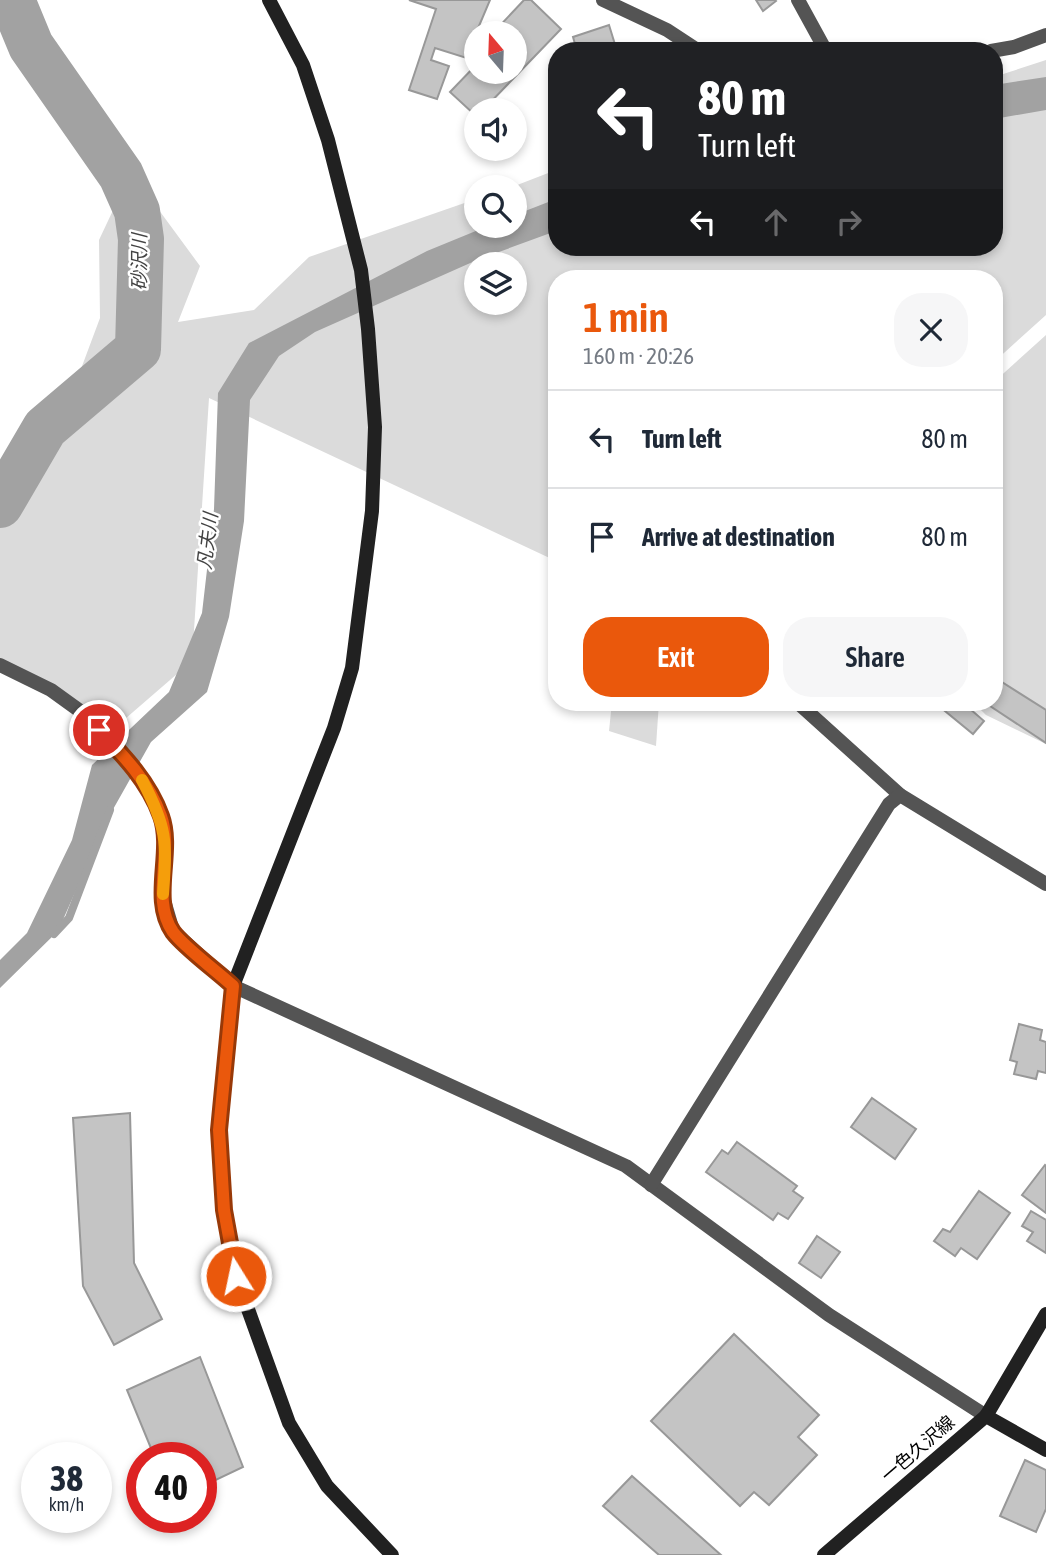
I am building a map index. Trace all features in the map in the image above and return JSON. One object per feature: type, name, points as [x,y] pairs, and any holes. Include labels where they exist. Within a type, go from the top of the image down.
[{"type":"street","points":[[269,0],[303,65],[328,140],[360,270],[368,329],[375,427],[372,511],[352,668],[345,692],[334,729],[233,986],[219,1130],[224,1210],[236,1276],[289,1423],[327,1486],[392,1555]]},
{"type":"street","points":[[603,0],[667,30],[685,42]]},
{"type":"street","points":[[797,0],[821,42]]},
{"type":"street","points":[[1003,49],[1046,35]]},
{"type":"street","points":[[0,665],[51,690],[87,716],[139,775],[162,817],[166,855],[163,897],[173,931],[233,986],[626,1167],[829,1315],[986,1416],[1046,1450]]},
{"type":"street","points":[[807,711],[900,795],[1046,884]]},
{"type":"street","points":[[651,1185],[888,804],[900,795]]},
{"type":"street","name":"一色久沢線","points":[[824,1555],[986,1416],[1046,1314]]},
{"type":"shaded area","points":[[1046,60],[1046,315],[1003,354],[1003,270],[548,270],[548,557],[209,398],[192,661],[118,725],[0,662],[0,509],[31,471],[63,417],[100,318],[99,240],[131,172],[200,266],[178,322],[254,310],[309,257],[464,203],[464,238],[527,238],[527,181],[548,173],[548,256],[1003,256],[1003,74]]},
{"type":"shaded area","points":[[1046,77],[1046,110],[1003,117],[1003,84]]},
{"type":"shaded area","points":[[548,202],[548,234],[499,252],[464,252],[464,266],[315,332],[279,356],[250,400],[244,521],[229,617],[207,692],[151,742],[107,820],[58,931],[0,988],[0,960],[27,933],[72,840],[92,765],[169,692],[202,613],[214,509],[218,393],[249,343],[427,251],[464,236],[464,238],[527,238],[527,210]]},
{"type":"shaded area","points":[[1046,335],[1046,744],[982,711],[1003,711],[1003,374]]},
{"type":"shaded area","points":[[611,711],[658,711],[656,746],[609,731]]},
{"type":"building","points":[[409,0],[490,0],[481,21],[464,21],[464,57],[435,48],[431,60],[449,66],[437,99],[409,90],[436,9]]},
{"type":"building","points":[[524,0],[531,0],[561,29],[527,64],[527,21],[504,21]]},
{"type":"building","points":[[756,0],[775,0],[776,1],[763,11]]},
{"type":"building","points":[[609,25],[614,42],[574,42],[573,37]]},
{"type":"building","points":[[464,77],[464,84],[508,84],[495,98],[464,98],[464,105],[450,92]]},
{"type":"building","points":[[1003,683],[1046,710],[1046,743],[998,711],[1003,711]]},
{"type":"building","points":[[945,711],[972,711],[984,721],[973,734]]},
{"type":"building","points":[[1019,1024],[1042,1030],[1040,1040],[1046,1042],[1046,1073],[1038,1071],[1036,1079],[1014,1074],[1017,1062],[1010,1060]]},
{"type":"building","points":[[872,1098],[916,1129],[895,1159],[851,1127]]},
{"type":"building","points":[[130,1113],[134,1263],[162,1319],[114,1345],[83,1286],[73,1118]]},
{"type":"building","points":[[737,1142],[797,1186],[793,1191],[803,1198],[788,1219],[778,1213],[773,1220],[706,1172],[722,1150],[728,1154]]},
{"type":"building","points":[[1046,1166],[1046,1213],[1022,1195]]},
{"type":"building","points":[[979,1191],[1010,1213],[977,1259],[961,1248],[955,1256],[934,1241],[943,1229],[950,1232]]},
{"type":"building","points":[[1031,1211],[1046,1220],[1046,1253],[1027,1241],[1033,1232],[1022,1226]]},
{"type":"building","points":[[817,1236],[840,1252],[821,1278],[799,1263]]},
{"type":"building","points":[[734,1334],[819,1415],[798,1437],[817,1455],[769,1505],[754,1492],[740,1506],[651,1421]]},
{"type":"building","points":[[200,1357],[243,1467],[217,1479],[217,1442],[148,1442],[127,1390]]},
{"type":"building","points":[[1025,1460],[1046,1470],[1046,1509],[1036,1532],[1000,1516]]},
{"type":"building","points":[[632,1476],[721,1555],[659,1555],[603,1506]]},
{"type":"waterway","name":"砂沢川","points":[[0,505],[45,428],[138,349],[141,239],[137,211],[121,175],[31,46],[12,0]]},
{"type":"waterway","name":"凡夫川","points":[[54,934],[69,918],[110,810]]},
{"type":"slow traffic","points":[[142,780],[162,817],[166,855],[163,894]]},
{"type":"route","points":[[99,730],[139,775],[162,817],[166,855],[163,897],[173,931],[233,986],[219,1130],[224,1210],[236,1276]]}]
